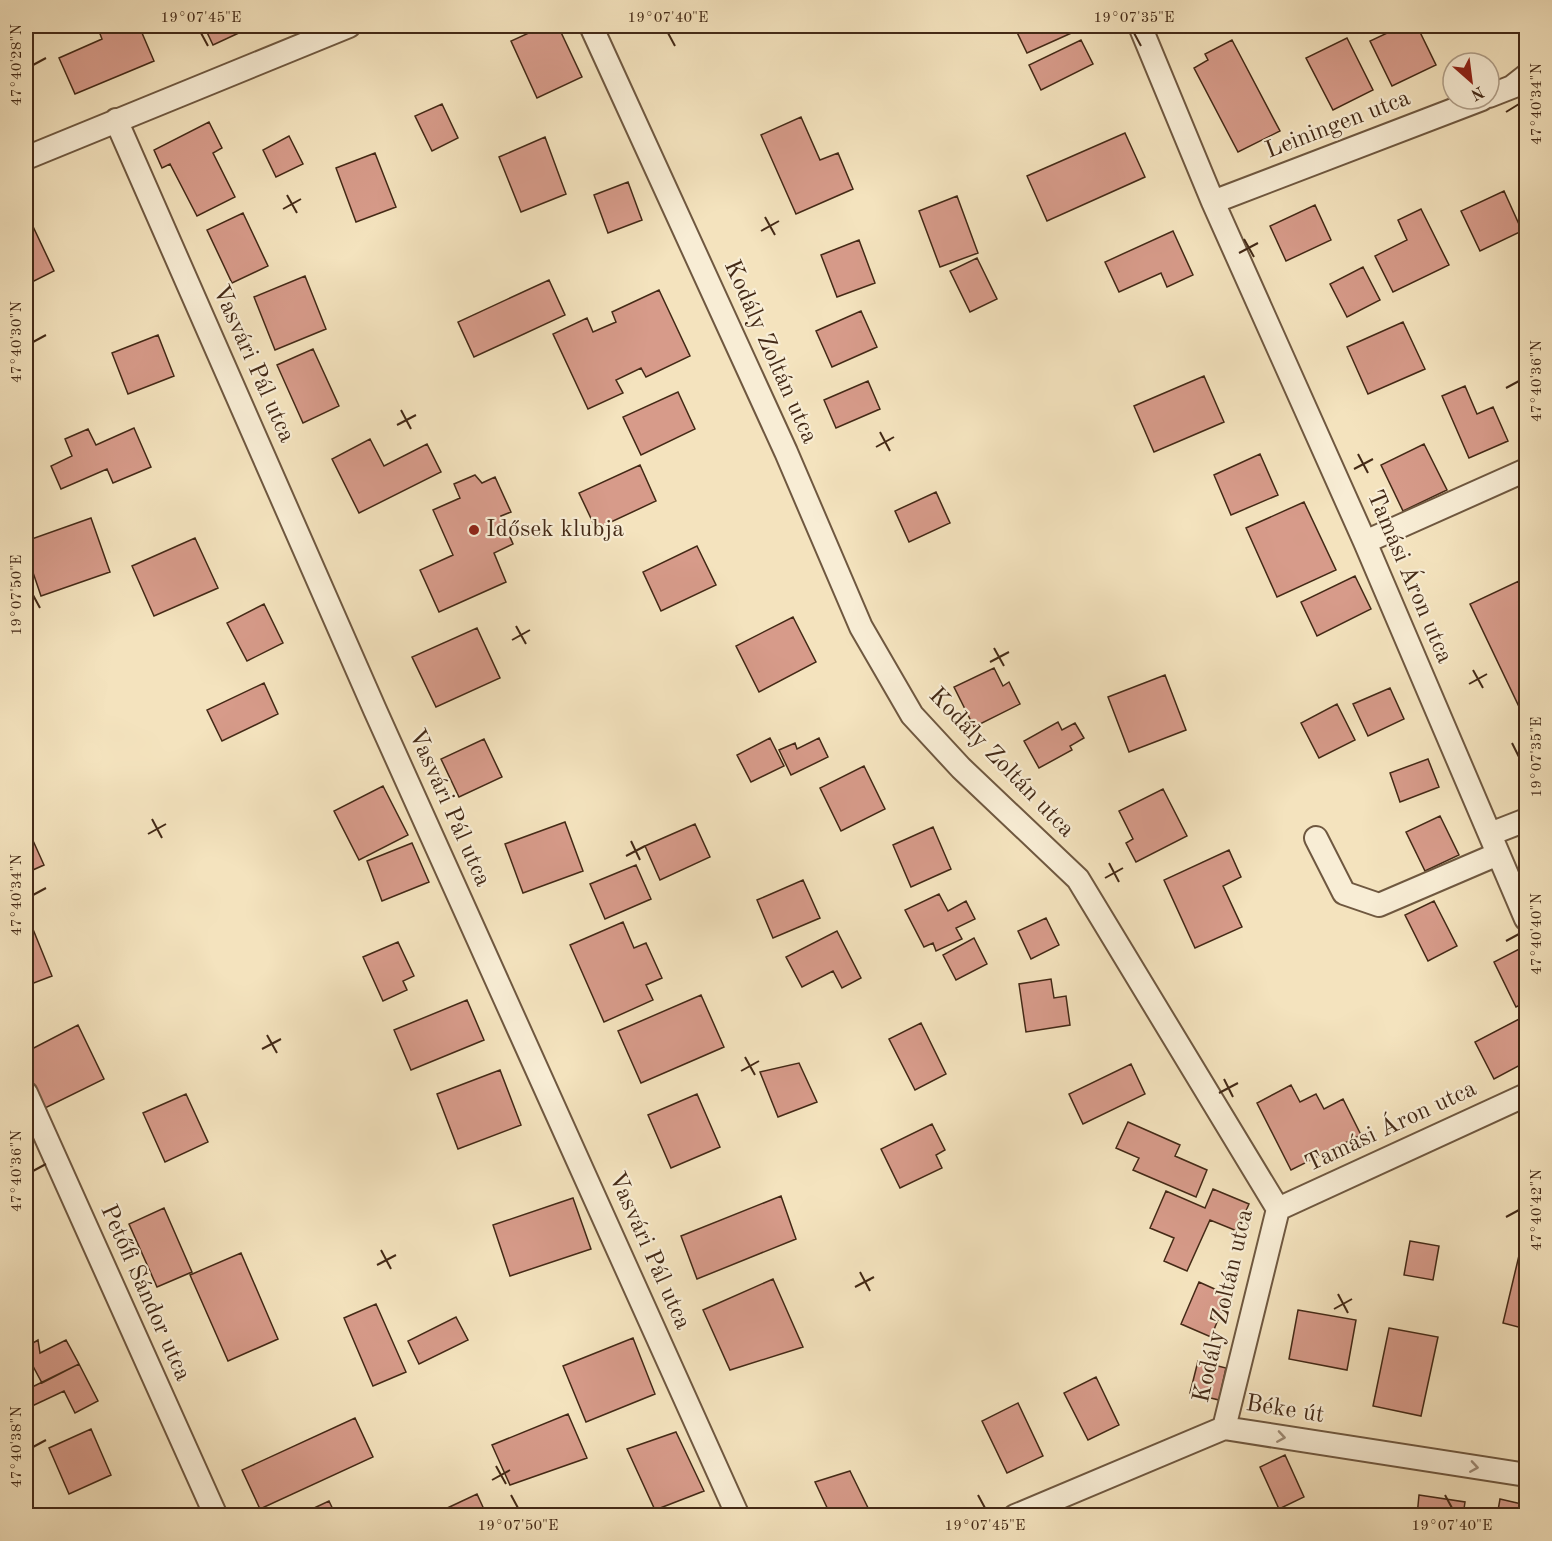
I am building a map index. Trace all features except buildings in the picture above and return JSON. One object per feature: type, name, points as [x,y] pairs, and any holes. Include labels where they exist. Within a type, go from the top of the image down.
[{"type":"street","points":[[26,158],[349,26]]},
{"type":"street","name":"Kodály Zoltán utca","points":[[591,26],[786,452],[861,627],[912,716],[961,768],[1078,879],[1278,1209],[1224,1428]]},
{"type":"street","name":"Tamási Áron utca","points":[[1140,26],[1213,202],[1365,542],[1527,919]]},
{"type":"street","points":[[1501,91],[1512,87],[1527,76]]},
{"type":"street","name":"Leiningen utca","points":[[1213,202],[1451,111]]},
{"type":"street","name":"Vasvári Pál utca","points":[[116,120],[385,732],[738,1515]]},
{"type":"street","points":[[1365,542],[1527,471]]},
{"type":"street","points":[[1316,838],[1344,893],[1380,904],[1494,844],[1527,820]]},
{"type":"street","name":"Petőfi Sándor utca","points":[[26,1093],[216,1515]]},
{"type":"street","name":"Tamási Áron utca","points":[[1278,1209],[1527,1095]]},
{"type":"street","name":"Béke út","points":[[1015,1515],[1224,1428],[1527,1475]]},
{"type":"place","name":"Idősek klubja","points":[[474,530]]}]
